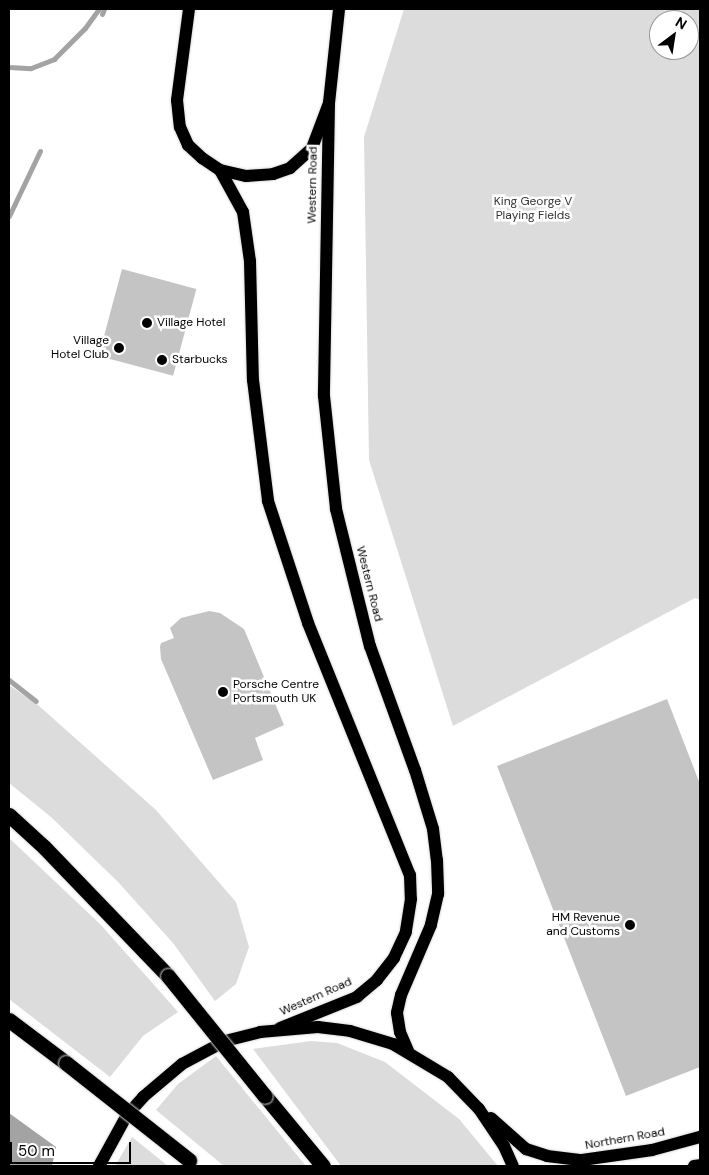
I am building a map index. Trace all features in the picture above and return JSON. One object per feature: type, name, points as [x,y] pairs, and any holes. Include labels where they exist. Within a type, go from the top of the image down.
[{"type":"highway","points":[[9,815],[44,847],[168,976],[323,1166]]},
{"type":"highway","points":[[9,1020],[193,1163]]},
{"type":"main road","points":[[190,9],[178,100],[180,127],[188,145],[220,170],[246,176],[273,174],[290,168],[312,148],[328,103],[339,9]]},
{"type":"main road","name":"Western Road","points":[[328,103],[324,396],[336,509],[370,646],[415,770],[433,829],[437,860],[438,894],[431,925],[414,971],[401,995],[397,1013],[400,1032],[410,1053]]},
{"type":"main road","name":"Western Road","points":[[220,170],[243,212],[250,261],[253,380],[268,501],[308,623],[410,875],[411,899],[406,932],[394,958],[377,980],[357,997],[280,1028]]},
{"type":"main road","points":[[99,1166],[127,1115],[164,1077],[201,1053],[225,1042],[280,1028],[318,1027],[350,1031],[410,1053],[448,1077],[479,1109],[513,1166]]},
{"type":"main road","name":"Northern Road","points":[[479,1109],[526,1149],[556,1157],[582,1160],[611,1157],[700,1137]]},
{"type":"main road","points":[[694,1166],[700,1165]]},
{"type":"green space","name":"King George V Playing Fields","points":[[404,9],[700,9],[700,600],[695,598],[453,726],[369,460],[364,137]]},
{"type":"green space","points":[[9,685],[38,705],[156,810],[236,902],[249,947],[236,984],[215,1001],[173,943],[118,882],[51,817],[9,783]]},
{"type":"green space","points":[[9,838],[101,925],[178,1012],[143,1036],[110,1077],[9,999]]},
{"type":"green space","points":[[311,1041],[337,1043],[385,1062],[459,1119],[498,1166],[341,1166],[253,1049]]},
{"type":"green space","points":[[216,1056],[306,1166],[224,1166],[156,1110],[178,1084]]},
{"type":"green space","points":[[132,1137],[168,1166],[115,1166]]},
{"type":"shaded area","points":[[9,1113],[56,1147],[52,1166],[9,1166]]},
{"type":"building","name":"Village Hotel","points":[[122,269],[196,289],[173,376],[99,356]]},
{"type":"building","name":"Porsche Centre Portsmouth UK","points":[[209,611],[220,613],[244,629],[284,725],[255,738],[263,760],[213,780],[161,659],[160,647],[161,643],[174,638],[170,628],[181,618]]},
{"type":"building","name":"HM Revenue and Customs","points":[[667,699],[700,784],[700,1067],[626,1096],[497,766]]},
{"type":"waterway","points":[[9,67],[31,68],[54,59],[85,28],[99,9]]},
{"type":"waterway","points":[[102,14],[104,9]]},
{"type":"waterway","points":[[9,216],[40,151]]},
{"type":"waterway","points":[[9,680],[36,701]]},
{"type":"place","name":"Village Hotel","points":[[147,323]]},
{"type":"place","name":"Village Hotel Club","points":[[119,348]]},
{"type":"place","name":"Starbucks","points":[[162,360]]},
{"type":"place","name":"Porsche Centre Portsmouth UK","points":[[223,692]]},
{"type":"place","name":"HM Revenue and Customs","points":[[630,925]]}]
